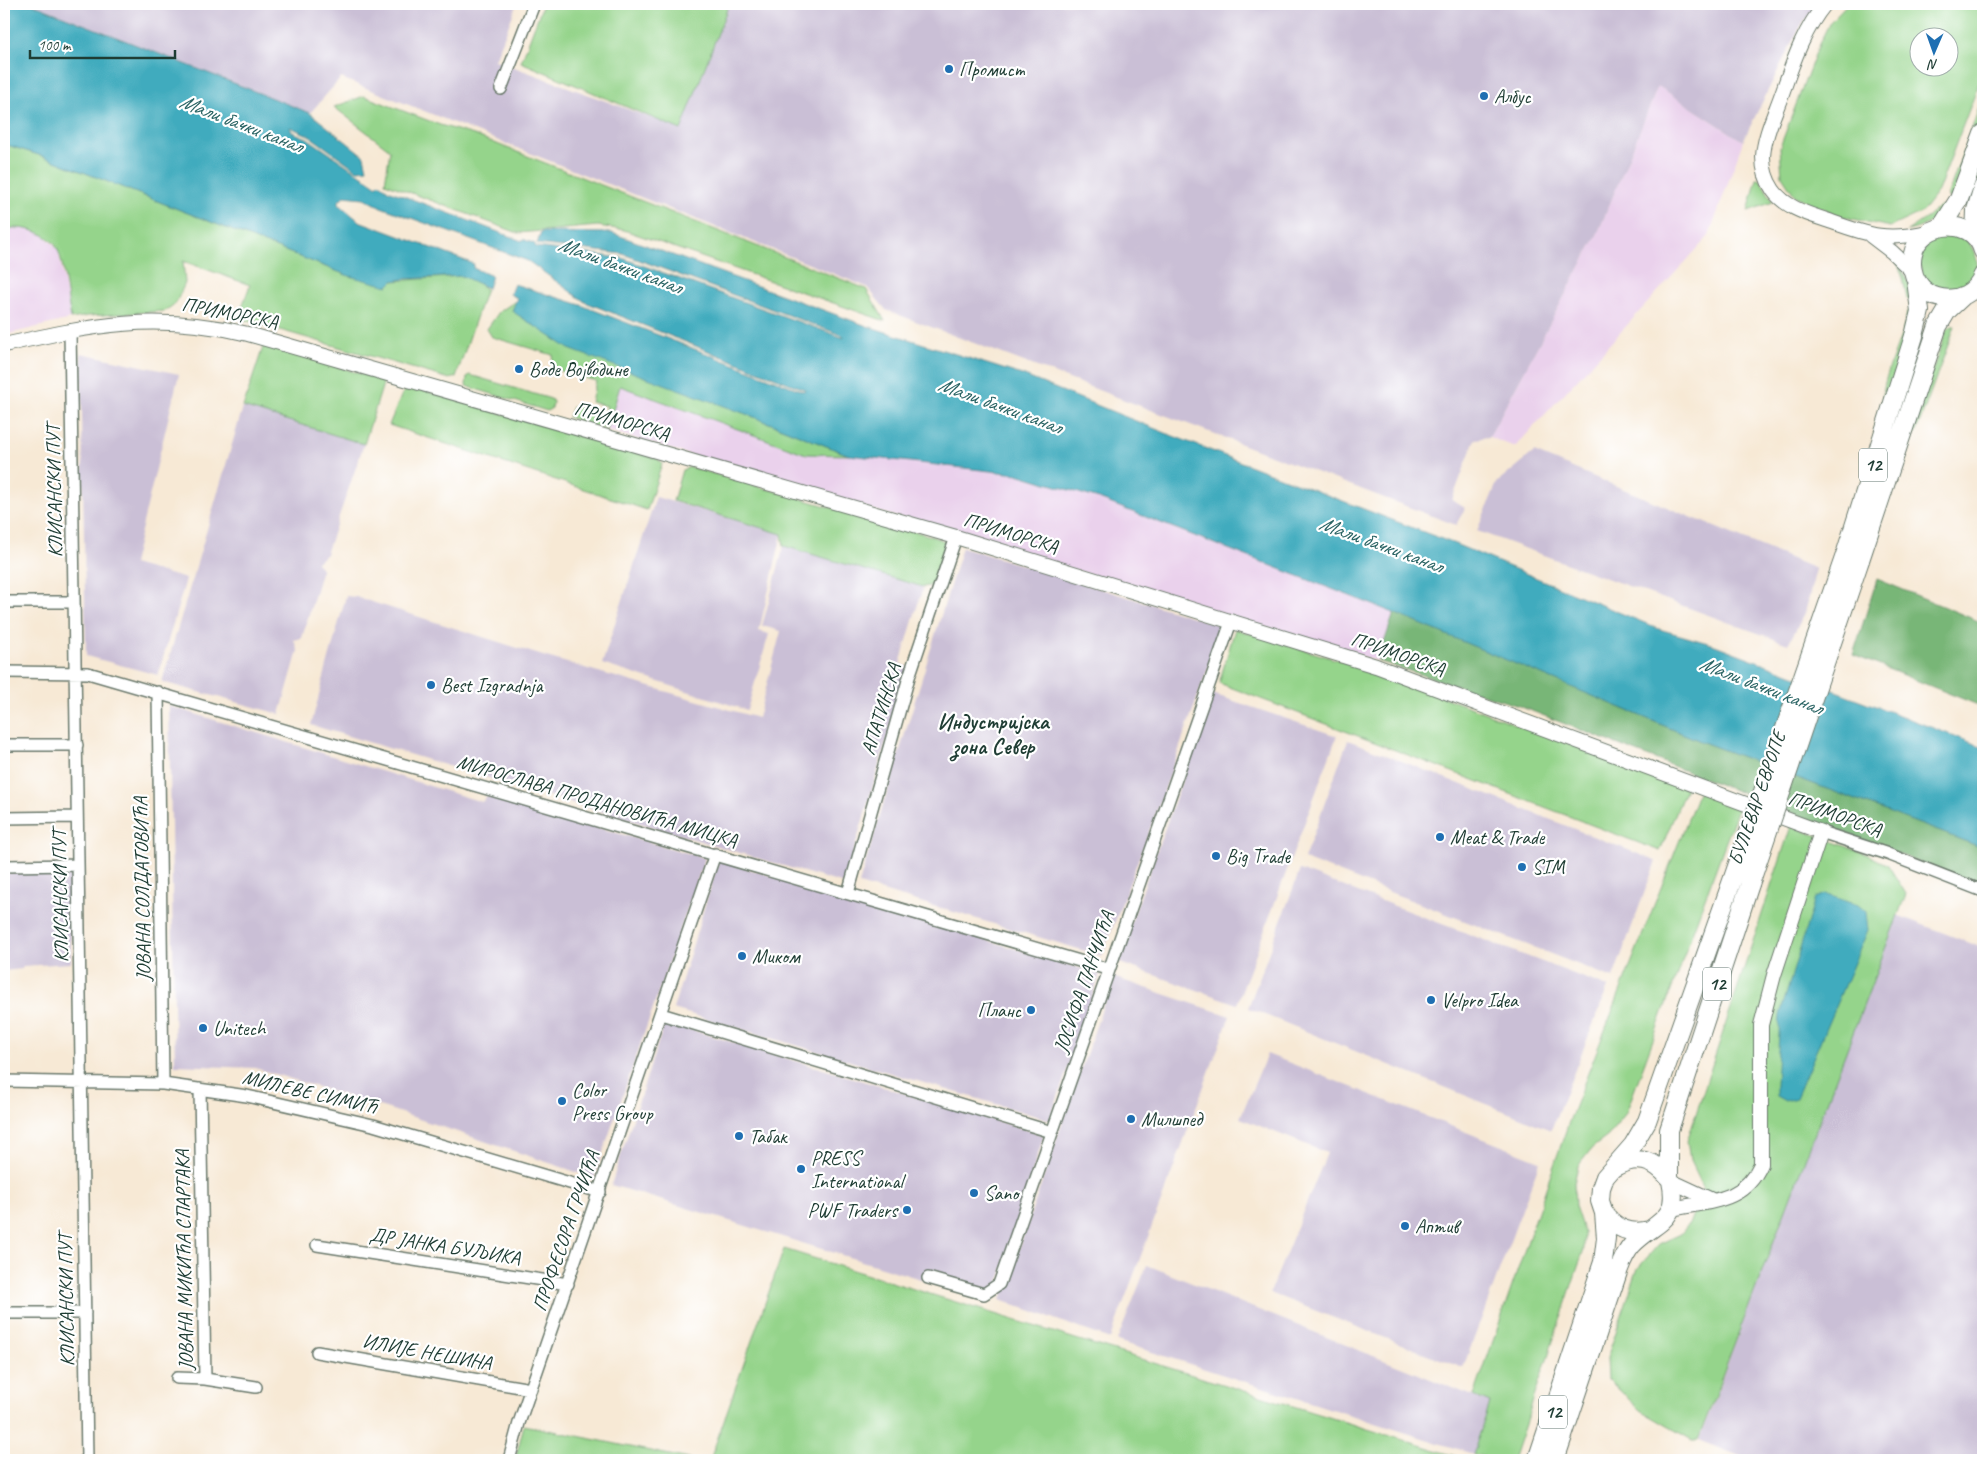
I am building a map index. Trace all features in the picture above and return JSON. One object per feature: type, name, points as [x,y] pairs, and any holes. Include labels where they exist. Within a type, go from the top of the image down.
[{"type":"main road","name":"БУЛЕВАР ЕВРОПЕ","points":[[1672,1209],[1673,1192],[1670,1179],[1669,1130],[1750,884],[1853,558],[1920,311],[1912,261],[1915,249],[1935,229],[1959,199],[1983,134]]},
{"type":"main road","points":[[1979,244],[1976,210],[1983,187]]},
{"type":"main road","points":[[1935,229],[1960,228],[1979,244]]},
{"type":"main road","name":"БУЛЕВАР ЕВРОПЕ","points":[[1537,1460],[1603,1262],[1606,1238],[1604,1213],[1600,1201],[1601,1188],[1606,1177],[1633,1145],[1648,1121],[1733,878],[1938,326],[1947,310],[1972,291],[1983,275]]},
{"type":"main road","points":[[1915,277],[1922,289],[1941,299],[1962,297]]},
{"type":"main road","points":[[1614,1167],[1625,1161],[1644,1160],[1661,1168],[1670,1179]]},
{"type":"main road","name":"12","points":[[1555,1460],[1619,1269],[1630,1246],[1661,1224],[1672,1209]]},
{"type":"main road","points":[[1604,1213],[1615,1225],[1629,1232],[1650,1230]]},
{"type":"street","points":[[501,89],[534,4]]},
{"type":"street","points":[[1825,4],[1802,39],[1765,144],[1763,159],[1765,174],[1774,190],[1783,200],[1798,210],[1871,236],[1898,238],[1935,229]]},
{"type":"street","points":[[1871,236],[1892,252],[1915,277]]},
{"type":"street","name":"ПРИМОРСКА","points":[[4,345],[100,325],[150,321],[187,323],[232,330],[956,537],[1376,666],[1821,832],[1888,854],[1983,891]]},
{"type":"street","name":"КЛИСАНСКИ ПУТ","points":[[70,330],[87,1460]]},
{"type":"street","name":"АПАТИНСКА","points":[[848,893],[909,677],[956,537]]},
{"type":"street","points":[[4,602],[74,602]]},
{"type":"street","name":"ЈОСИФА ПАНЧИЋА","points":[[928,1278],[984,1294],[999,1284],[1107,970],[1231,622]]},
{"type":"street","name":"МИРОСЛАВА ПРОДАНОВИЋА МИЦКА","points":[[4,672],[88,672],[1107,970]]},
{"type":"street","name":"ЈОВАНА СОЛДАТОВИЋА","points":[[158,692],[163,1084]]},
{"type":"street","points":[[4,745],[76,745]]},
{"type":"street","points":[[4,818],[78,817]]},
{"type":"street","points":[[1672,1209],[1733,1196],[1755,1178],[1761,1164],[1761,1025],[1769,992],[1821,832]]},
{"type":"street","name":"ПРОФЕСОРА ГРЧИЋА","points":[[508,1460],[715,854]]},
{"type":"street","points":[[4,866],[78,865]]},
{"type":"street","points":[[661,1014],[1052,1132]]},
{"type":"street","name":"МИЛЕВЕ СИМИЋ","points":[[4,1081],[163,1084],[247,1096],[330,1114],[600,1192]]},
{"type":"street","name":"ЈОВАНА МИКИЋА СПАРТАКА","points":[[200,1089],[205,1379],[256,1387]]},
{"type":"street","points":[[1670,1179],[1713,1200]]},
{"type":"street","name":"ДР ЈАНКА БУЉИКА","points":[[317,1245],[568,1284]]},
{"type":"street","points":[[4,1313],[85,1313]]},
{"type":"street","name":"ИЛИЈЕ НЕШИНА","points":[[317,1352],[531,1389]]},
{"type":"street","points":[[177,1378],[205,1379]]},
{"type":"shaded area","points":[[32,4],[517,4],[495,60],[681,129],[729,4],[1819,4],[1803,22],[1793,40],[1743,141],[1658,86],[1597,235],[1489,437],[1475,439],[1452,500],[1465,508],[1456,525],[886,310],[867,287],[341,78],[310,113]]},
{"type":"shaded area","points":[[1658,86],[1743,141],[1709,236],[1515,447],[1489,437],[1597,235]]},
{"type":"shaded area","points":[[11,227],[29,229],[44,235],[58,249],[71,319],[4,335],[4,229]]},
{"type":"shaded area","points":[[81,353],[179,374],[133,564],[186,579],[158,675],[86,656]]},
{"type":"shaded area","points":[[620,386],[806,454],[849,455],[1017,474],[1099,499],[1394,613],[1378,661],[607,430]]},
{"type":"shaded area","points":[[243,407],[364,444],[326,554],[316,563],[322,569],[302,638],[294,640],[298,651],[280,714],[162,682]]},
{"type":"shaded area","points":[[1534,452],[1816,569],[1805,613],[1788,644],[1477,531],[1497,483]]},
{"type":"shaded area","points":[[656,497],[782,534],[759,631],[769,634],[747,710],[602,664]]},
{"type":"shaded area","points":[[784,546],[923,587],[900,664],[908,667],[844,884],[311,725],[346,596],[356,597],[543,656],[758,718],[781,631],[762,626]]},
{"type":"shaded area","points":[[962,547],[1223,626],[1162,797],[1102,956],[859,884]]},
{"type":"shaded area","points":[[1213,694],[1337,736],[1237,1004],[1117,962]]},
{"type":"shaded area","points":[[169,706],[482,802],[487,796],[705,858],[594,1178],[392,1110],[255,1068],[175,1065]]},
{"type":"shaded area","points":[[1348,740],[1656,861],[1613,978],[1304,859]]},
{"type":"shaded area","points":[[719,860],[1100,974],[1050,1120],[673,1009]]},
{"type":"shaded area","name":"Velpro Idea","points":[[1300,870],[1608,987],[1551,1130],[1248,1008]]},
{"type":"shaded area","points":[[71,871],[71,963],[23,966],[22,969],[4,971],[4,873]]},
{"type":"shaded area","points":[[1897,915],[1983,948],[1983,1460],[1750,1460],[1699,1440]]},
{"type":"shaded area","points":[[1113,977],[1230,1016],[1110,1339],[1001,1300]]},
{"type":"shaded area","points":[[665,1022],[1044,1135],[993,1301],[611,1185]]},
{"type":"shaded area","points":[[1267,1054],[1540,1161],[1463,1368],[1270,1293],[1327,1153],[1240,1118]]},
{"type":"shaded area","points":[[1147,1265],[1490,1403],[1473,1454],[1117,1341]]},
{"type":"green space","points":[[543,4],[729,4],[681,130],[521,62]]},
{"type":"green space","points":[[1847,4],[1983,4],[1983,73],[1938,191],[1922,212],[1890,227],[1840,216],[1795,196],[1782,176],[1780,147],[1819,44],[1830,22]]},
{"type":"green space","points":[[364,96],[440,125],[474,135],[866,289],[885,321],[624,230],[598,226],[518,233],[385,183],[390,150],[334,107]]},
{"type":"green space","points":[[1983,97],[1983,111],[1952,198],[1947,197]]},
{"type":"green space","points":[[4,144],[42,156],[349,276],[393,281],[462,276],[472,279],[486,289],[456,377],[450,379],[238,318],[250,285],[183,261],[185,283],[176,303],[165,311],[88,316],[71,319],[62,264],[54,244],[35,231],[19,228],[4,229]]},
{"type":"green space","points":[[1983,150],[1983,169],[1972,206],[1964,204]]},
{"type":"green space","points":[[1757,179],[1760,179],[1773,202],[1748,211]]},
{"type":"green space","points":[[1939,206],[1947,207],[1929,223],[1907,231],[1928,217]]},
{"type":"green space","points":[[1948,232],[1967,239],[1975,255],[1977,266],[1972,277],[1959,290],[1936,290],[1922,276],[1919,256],[1930,239]]},
{"type":"green space","points":[[1897,262],[1908,281],[1913,303],[1907,299],[1903,278]]},
{"type":"green space","points":[[517,300],[512,311],[754,417],[849,455],[806,454],[620,386],[607,430],[568,417],[572,407],[576,406],[605,413],[607,406],[591,402],[596,381],[550,368],[553,355],[492,337],[487,329],[499,312]]},
{"type":"green space","points":[[1912,311],[1884,407],[1884,386],[1887,374],[1907,312]]},
{"type":"green space","points":[[1955,326],[1916,432],[1908,438],[1947,329]]},
{"type":"green space","points":[[264,344],[384,381],[364,444],[243,407]]},
{"type":"green space","points":[[470,375],[551,399],[553,402],[552,408],[547,411],[466,386],[467,377]]},
{"type":"green space","points":[[410,387],[658,459],[662,464],[647,510],[389,425],[402,394]]},
{"type":"green space","points":[[690,467],[947,542],[934,585],[923,587],[784,546],[782,534],[673,501],[682,470]]},
{"type":"green space","points":[[1877,579],[1983,623],[1983,707],[1853,655]]},
{"type":"green space","points":[[1394,613],[1703,742],[1983,848],[1983,887],[1519,706],[1378,661]]},
{"type":"green space","points":[[1235,629],[1371,670],[1686,788],[1660,851],[1219,683]]},
{"type":"green space","points":[[1699,791],[1739,806],[1626,1113],[1608,1136],[1592,1148],[1578,1166],[1574,1183],[1575,1206],[1584,1233],[1584,1249],[1513,1460],[1497,1460],[1473,1454],[1490,1403],[1474,1396],[1570,1119]]},
{"type":"green space","points":[[1791,826],[1864,853],[1888,865],[1906,894],[1698,1440],[1692,1440],[1640,1410],[1608,1379],[1607,1358],[1638,1268],[1659,1244],[1681,1234],[1690,1222],[1703,1187],[1690,1160],[1687,1141]]},
{"type":"green space","points":[[784,1249],[1468,1460],[710,1460]]},
{"type":"green space","points":[[524,1425],[694,1460],[515,1460]]},
{"type":"water","name":"Мали бачки канал","points":[[4,4],[32,4],[310,113],[364,156],[367,169],[357,170],[308,135],[290,127],[292,132],[307,138],[377,186],[379,183],[388,190],[522,241],[523,239],[535,244],[535,247],[622,258],[844,338],[844,336],[623,254],[537,244],[541,232],[612,233],[867,326],[1022,375],[1173,436],[1455,544],[1659,629],[1715,645],[1983,747],[1983,848],[1703,742],[1394,613],[1099,499],[1017,474],[849,455],[754,417],[569,349],[512,311],[517,298],[510,294],[514,284],[581,305],[803,391],[806,390],[585,302],[528,261],[381,207],[364,198],[344,196],[339,201],[339,204],[359,221],[474,264],[473,268],[492,276],[488,288],[462,276],[404,279],[393,281],[388,286],[349,276],[42,156],[4,144]]},
{"type":"water","points":[[1825,894],[1858,905],[1866,912],[1868,930],[1796,1098],[1785,1101],[1776,1096],[1780,1015],[1815,898]]},
{"type":"place","name":"Промист","points":[[949,69]]},
{"type":"place","name":"Албус","points":[[1484,96]]},
{"type":"place","name":"Воде Војводине","points":[[519,369]]},
{"type":"place","name":"Best Izgradnja","points":[[431,685]]},
{"type":"place","name":"Meat & Trade","points":[[1440,837]]},
{"type":"place","name":"Big Trade","points":[[1216,856]]},
{"type":"place","name":"SIM","points":[[1522,867]]},
{"type":"place","name":"Миком","points":[[742,956]]},
{"type":"place","name":"Velpro Idea","points":[[1431,1000]]},
{"type":"place","name":"Планс","points":[[1031,1010]]},
{"type":"place","name":"Unitech","points":[[203,1028]]},
{"type":"place","name":"Color Press Group","points":[[562,1101]]},
{"type":"place","name":"Милшпед","points":[[1131,1119]]},
{"type":"place","name":"Табак","points":[[739,1136]]},
{"type":"place","name":"PRESS International","points":[[801,1169]]},
{"type":"place","name":"Sano","points":[[974,1193]]},
{"type":"place","name":"PWF Traders","points":[[907,1210]]},
{"type":"place","name":"Аптив","points":[[1405,1226]]},
{"type":"district","name":"Индустријска зона Север","points":[[993,734]]}]
